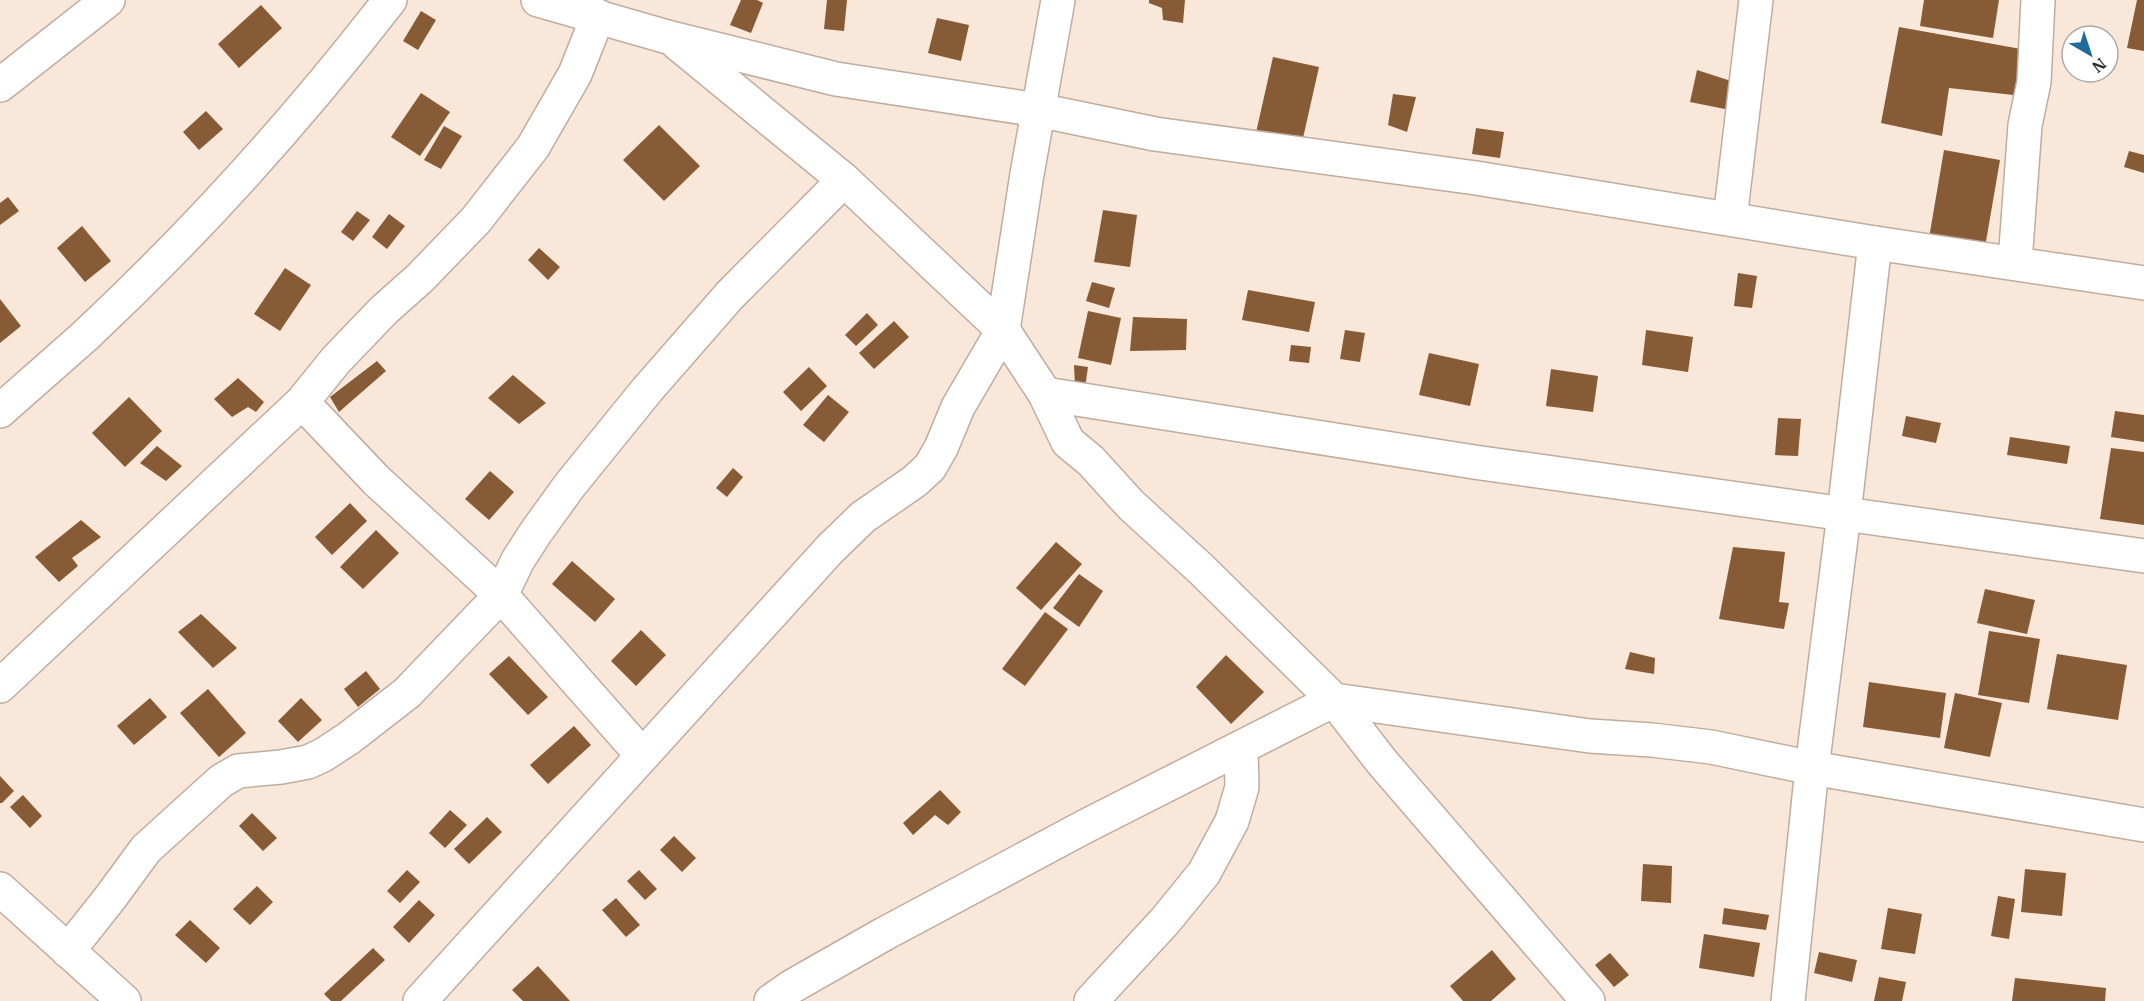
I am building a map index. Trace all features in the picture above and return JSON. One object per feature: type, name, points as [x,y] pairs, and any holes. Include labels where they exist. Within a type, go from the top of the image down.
[{"type":"street","points":[[0,85],[108,0]]},
{"type":"street","points":[[0,411],[92,328],[229,190],[390,0]]},
{"type":"street","points":[[538,0],[671,38],[836,79],[1038,111],[1155,134],[1476,178],[1875,243],[2144,283]]},
{"type":"street","points":[[420,1001],[830,549],[863,517],[915,481],[930,467],[958,407],[1003,330],[1026,174],[1058,0]]},
{"type":"street","points":[[1730,219],[1756,0]]},
{"type":"street","points":[[2015,262],[2025,125],[2034,82],[2038,0]]},
{"type":"street","points":[[0,686],[302,402],[352,343],[476,220],[526,156],[575,74],[598,16]]},
{"type":"street","points":[[671,38],[844,180],[1003,330],[1045,394],[1068,442],[1334,700],[1382,762],[1588,1001]]},
{"type":"street","points":[[68,951],[146,849],[221,781],[238,771],[308,762],[323,755],[407,693],[501,595],[518,560],[570,484],[647,390],[730,295],[844,180]]},
{"type":"street","points":[[1788,1001],[1812,768],[1875,243]]},
{"type":"street","points":[[1045,394],[1474,462],[2144,556]]},
{"type":"street","points":[[302,402],[376,480],[501,595],[642,755]]},
{"type":"street","points":[[771,1001],[791,987],[884,934],[1104,817],[1334,700],[1590,736],[1711,747],[1812,768],[2144,825]]},
{"type":"street","points":[[1091,1001],[1165,921],[1204,873],[1232,821],[1242,787],[1240,748]]},
{"type":"street","points":[[0,890],[124,1001]]},
{"type":"building","points":[[741,0],[757,0],[763,3],[751,33],[730,25]]},
{"type":"building","points":[[827,0],[847,0],[844,31],[824,29]]},
{"type":"building","points":[[1149,0],[1185,0],[1183,23],[1163,20],[1162,8],[1149,3]]},
{"type":"building","points":[[1924,0],[1999,0],[1993,38],[1920,26]]},
{"type":"building","points":[[2137,0],[2144,0],[2144,51],[2127,48]]},
{"type":"building","points":[[261,5],[282,28],[239,68],[218,44]]},
{"type":"building","points":[[421,11],[436,20],[418,50],[403,41]]},
{"type":"building","points":[[937,18],[969,25],[961,61],[928,53]]},
{"type":"building","points":[[1899,27],[2032,51],[2023,96],[1949,88],[1942,136],[1881,123]]},
{"type":"building","points":[[1273,57],[1319,67],[1301,147],[1255,137]]},
{"type":"building","points":[[1697,70],[1731,81],[1735,111],[1690,102]]},
{"type":"building","points":[[421,93],[450,112],[420,156],[391,137]]},
{"type":"building","points":[[1393,94],[1416,97],[1407,132],[1388,125]]},
{"type":"building","points":[[206,111],[223,129],[199,150],[183,132]]},
{"type":"building","points":[[659,125],[700,166],[664,201],[623,160]]},
{"type":"building","points":[[444,126],[462,136],[441,169],[424,160]]},
{"type":"building","points":[[1476,128],[1504,132],[1500,158],[1472,154]]},
{"type":"building","points":[[1944,150],[2000,160],[1984,253],[1928,244]]},
{"type":"building","points":[[2129,151],[2144,155],[2144,173],[2124,167]]},
{"type":"building","points":[[8,197],[19,211],[0,225],[0,203]]},
{"type":"building","points":[[1103,210],[1137,215],[1130,267],[1094,262]]},
{"type":"building","points":[[357,211],[370,220],[353,241],[341,232]]},
{"type":"building","points":[[389,214],[405,226],[387,249],[372,237]]},
{"type":"building","points":[[82,226],[111,261],[85,282],[57,248]]},
{"type":"building","points":[[539,248],[560,267],[548,280],[528,260]]},
{"type":"building","points":[[285,268],[311,285],[280,331],[254,314]]},
{"type":"building","points":[[1738,273],[1757,276],[1752,308],[1734,306]]},
{"type":"building","points":[[1092,282],[1115,288],[1109,308],[1086,301]]},
{"type":"building","points":[[1248,290],[1315,302],[1309,332],[1242,320]]},
{"type":"building","points":[[0,299],[21,326],[0,343]]},
{"type":"building","points":[[1088,311],[1121,318],[1111,365],[1078,358]]},
{"type":"building","points":[[867,313],[878,325],[856,346],[845,335]]},
{"type":"building","points":[[1133,317],[1187,319],[1186,350],[1130,351]]},
{"type":"building","points":[[894,321],[909,337],[874,369],[859,353]]},
{"type":"building","points":[[1345,330],[1365,333],[1360,362],[1340,359]]},
{"type":"building","points":[[1646,330],[1693,337],[1688,372],[1642,365]]},
{"type":"building","points":[[1291,345],[1311,347],[1309,363],[1289,361]]},
{"type":"building","points":[[1429,353],[1479,364],[1470,406],[1419,395]]},
{"type":"building","points":[[377,361],[386,371],[339,412],[330,397]]},
{"type":"building","points":[[1074,365],[1088,367],[1085,388],[1075,385]]},
{"type":"building","points":[[809,367],[827,386],[801,411],[783,392]]},
{"type":"building","points":[[1551,369],[1598,376],[1593,412],[1546,406]]},
{"type":"building","points":[[513,375],[546,403],[519,424],[488,398]]},
{"type":"building","points":[[238,378],[264,402],[256,412],[248,407],[232,417],[214,399]]},
{"type":"building","points":[[828,395],[849,412],[824,442],[803,425]]},
{"type":"building","points":[[129,397],[162,431],[125,467],[92,433]]},
{"type":"building","points":[[2115,411],[2144,415],[2144,442],[2111,437]]},
{"type":"building","points":[[1906,416],[1941,423],[1936,443],[1902,436]]},
{"type":"building","points":[[1778,418],[1801,419],[1798,456],[1775,455]]},
{"type":"building","points":[[2010,437],[2070,446],[2067,464],[2007,455]]},
{"type":"building","points":[[157,446],[182,466],[166,481],[140,463]]},
{"type":"building","points":[[2111,448],[2144,452],[2144,525],[2100,519]]},
{"type":"building","points":[[733,468],[743,477],[727,497],[716,488]]},
{"type":"building","points":[[490,471],[514,492],[489,520],[465,499]]},
{"type":"building","points":[[350,503],[367,521],[332,555],[315,537]]},
{"type":"building","points":[[81,520],[101,537],[72,558],[78,566],[59,582],[35,557]]},
{"type":"building","points":[[376,530],[399,553],[363,589],[340,567]]},
{"type":"building","points":[[1056,542],[1082,564],[1041,610],[1016,588]]},
{"type":"building","points":[[1733,547],[1785,552],[1779,602],[1789,603],[1784,629],[1719,619]]},
{"type":"building","points":[[572,561],[615,599],[595,622],[552,584]]},
{"type":"building","points":[[1079,574],[1103,591],[1079,627],[1053,608]]},
{"type":"building","points":[[1985,589],[2035,600],[2027,634],[1977,623]]},
{"type":"building","points":[[1045,612],[1068,629],[1025,686],[1002,669]]},
{"type":"building","points":[[201,614],[237,648],[213,668],[178,632]]},
{"type":"building","points":[[641,630],[666,655],[636,686],[611,661]]},
{"type":"building","points":[[1989,631],[2040,639],[2029,703],[1978,695]]},
{"type":"building","points":[[1630,652],[1655,658],[1654,674],[1625,669]]},
{"type":"building","points":[[2057,654],[2127,665],[2118,720],[2047,709]]},
{"type":"building","points":[[1226,655],[1264,692],[1231,724],[1196,687]]},
{"type":"building","points":[[509,656],[548,697],[528,715],[489,674]]},
{"type":"building","points":[[366,671],[380,689],[358,707],[344,689]]},
{"type":"building","points":[[1869,682],[1946,693],[1940,738],[1863,727]]},
{"type":"building","points":[[208,689],[246,733],[219,757],[180,713]]},
{"type":"building","points":[[1955,693],[2002,703],[1990,757],[1944,748]]},
{"type":"building","points":[[150,698],[167,717],[134,745],[117,726]]},
{"type":"building","points":[[301,698],[322,720],[298,742],[278,721]]},
{"type":"building","points":[[574,726],[591,745],[548,784],[530,765]]},
{"type":"building","points":[[0,776],[14,791],[2,803],[0,803]]},
{"type":"building","points":[[940,790],[961,812],[948,825],[935,815],[913,835],[903,823]]},
{"type":"building","points":[[23,795],[42,816],[30,828],[10,807]]},
{"type":"building","points":[[450,810],[467,825],[445,848],[429,833]]},
{"type":"building","points":[[252,813],[277,838],[263,851],[239,826]]},
{"type":"building","points":[[487,817],[502,832],[469,864],[454,849]]},
{"type":"building","points":[[674,836],[696,858],[682,872],[660,850]]},
{"type":"building","points":[[1643,864],[1672,866],[1671,903],[1641,901]]},
{"type":"building","points":[[2025,869],[2066,873],[2062,916],[2021,912]]},
{"type":"building","points":[[407,870],[420,882],[400,903],[387,891]]},
{"type":"building","points":[[639,870],[657,889],[645,900],[627,881]]},
{"type":"building","points":[[257,886],[273,902],[250,925],[233,909]]},
{"type":"building","points":[[1998,896],[2015,899],[2009,939],[1991,936]]},
{"type":"building","points":[[616,898],[640,925],[626,937],[602,910]]},
{"type":"building","points":[[419,900],[435,915],[409,943],[393,927]]},
{"type":"building","points":[[1724,908],[1769,915],[1766,930],[1722,924]]},
{"type":"building","points":[[1888,908],[1922,914],[1915,954],[1881,949]]},
{"type":"building","points":[[190,920],[220,948],[206,963],[175,935]]},
{"type":"building","points":[[1704,934],[1760,943],[1754,977],[1699,968]]},
{"type":"building","points":[[373,948],[385,960],[341,1001],[331,1001],[324,994]]},
{"type":"building","points":[[1492,950],[1516,979],[1491,1001],[1463,1001],[1450,986]]},
{"type":"building","points":[[1819,952],[1857,960],[1852,982],[1814,973]]},
{"type":"building","points":[[1610,953],[1629,975],[1614,987],[1595,965]]},
{"type":"building","points":[[538,966],[570,1001],[523,1001],[512,990]]},
{"type":"building","points":[[1879,977],[1906,982],[1902,1001],[1874,1001]]},
{"type":"building","points":[[2015,978],[2106,988],[2105,1001],[2012,1001]]}]
